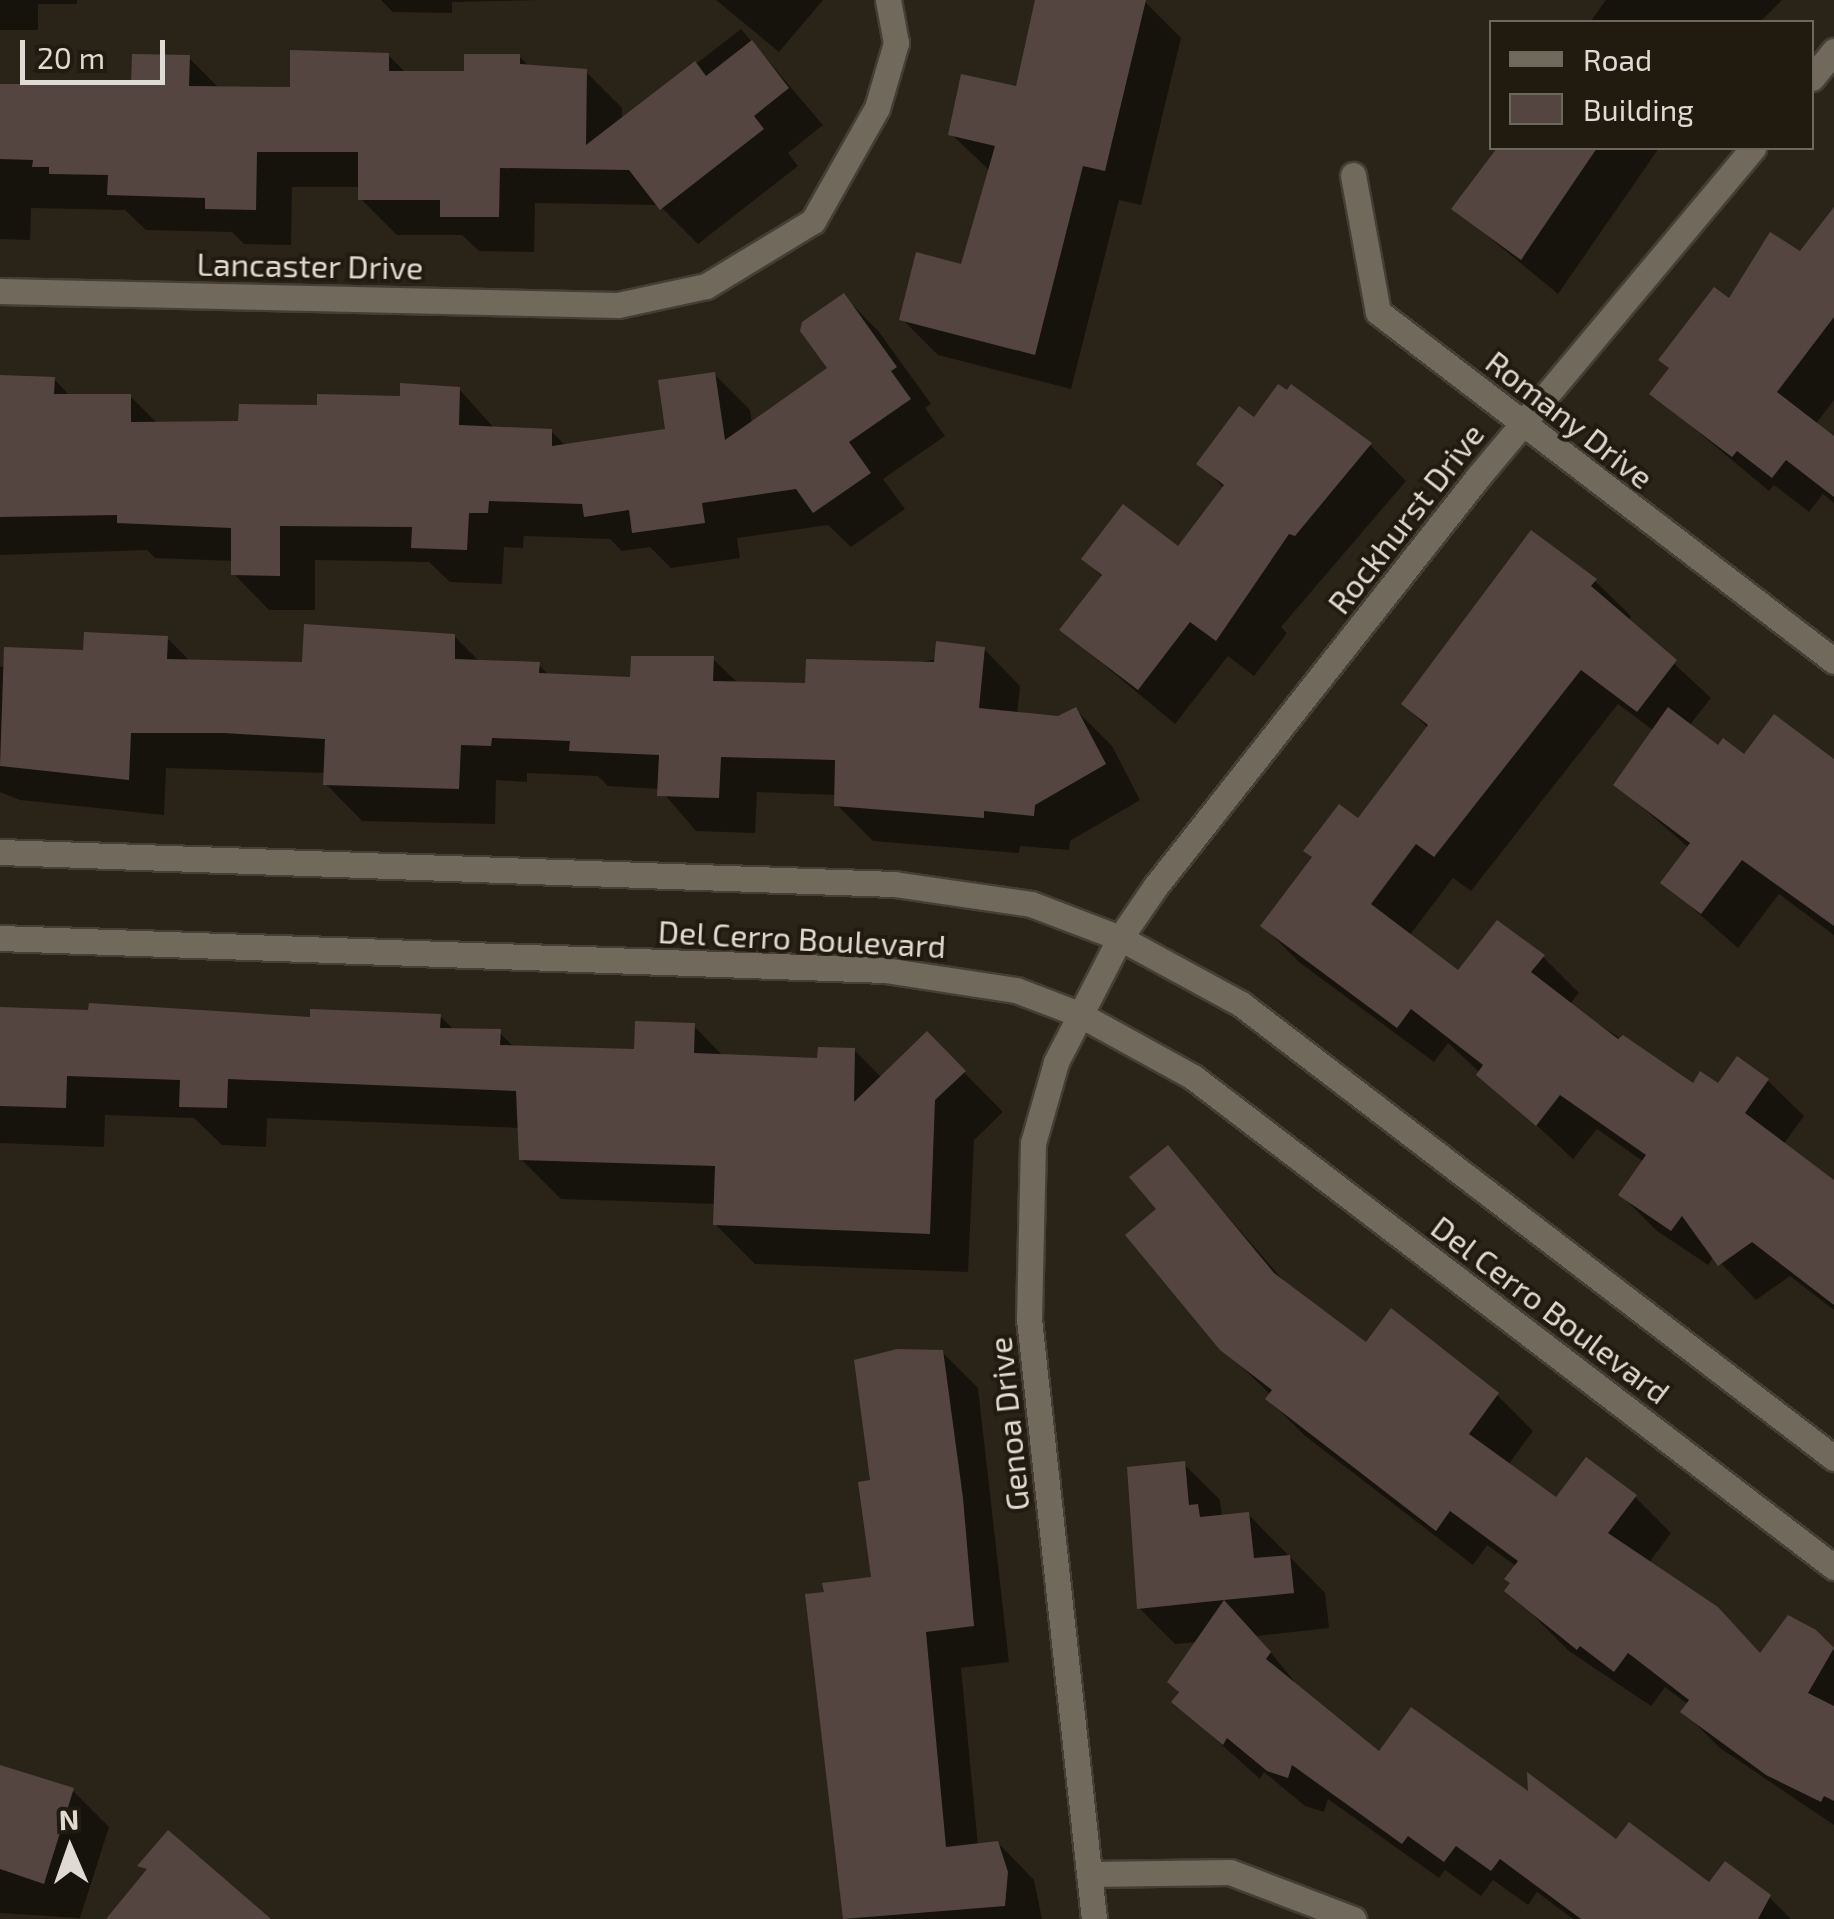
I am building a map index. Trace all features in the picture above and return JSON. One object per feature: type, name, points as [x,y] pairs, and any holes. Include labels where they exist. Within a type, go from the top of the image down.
[{"type":"street","name":"Lancaster Drive","points":[[0,291],[618,305],[706,286],[813,221],[877,108],[896,43],[888,0]]},
{"type":"street","points":[[1814,76],[1834,51]]},
{"type":"street","name":"Rockhurst Drive","points":[[1120,938],[1522,424],[1751,150]]},
{"type":"street","name":"Romany Drive","points":[[1353,175],[1378,312],[1834,661]]},
{"type":"street","name":"Del Cerro Boulevard","points":[[0,852],[894,884],[1030,904],[1120,938],[1241,1004],[1834,1458]]},
{"type":"street","name":"Del Cerro Boulevard","points":[[0,938],[885,970],[1003,986],[1079,1014],[1193,1077],[1834,1567]]},
{"type":"street","name":"Genoa Drive","points":[[1094,1919],[1029,1319],[1033,1143],[1056,1062],[1120,938]]},
{"type":"street","points":[[1090,1874],[1230,1872],[1352,1919]]},
{"type":"building","points":[[1035,0],[1146,0],[1105,171],[1083,166],[1035,355],[899,320],[916,252],[961,264],[995,146],[948,135],[961,74],[1016,86]]},
{"type":"building","points":[[752,40],[789,88],[754,116],[764,129],[660,210],[629,170],[500,168],[499,217],[440,217],[440,200],[358,200],[358,152],[257,152],[256,210],[205,209],[205,198],[107,195],[108,175],[49,174],[49,167],[32,167],[33,160],[0,159],[0,84],[131,84],[132,54],[190,55],[189,86],[290,87],[290,50],[389,53],[389,71],[464,71],[464,54],[520,54],[520,64],[587,69],[586,145],[695,61],[706,76]]},
{"type":"building","points":[[1495,150],[1596,150],[1521,260],[1451,209]]},
{"type":"building","points":[[1834,207],[1834,317],[1777,392],[1834,436],[1834,497],[1786,460],[1772,478],[1737,451],[1732,457],[1649,394],[1669,368],[1658,360],[1714,287],[1729,298],[1770,232],[1800,251]]},
{"type":"building","points":[[844,293],[897,367],[891,371],[911,399],[849,442],[871,473],[813,513],[796,489],[702,503],[705,523],[632,533],[629,510],[584,517],[582,504],[489,501],[488,513],[469,513],[467,550],[411,548],[412,527],[280,526],[280,576],[231,575],[231,528],[117,523],[117,515],[0,517],[0,375],[55,377],[54,394],[131,394],[131,422],[238,421],[239,404],[317,405],[317,394],[400,396],[400,383],[460,387],[459,425],[552,429],[552,446],[665,429],[658,380],[715,372],[725,440],[827,368],[800,331],[802,322]]},
{"type":"building","points":[[1278,384],[1287,390],[1291,384],[1372,443],[1295,536],[1289,534],[1216,641],[1190,622],[1138,690],[1059,630],[1102,575],[1081,559],[1123,504],[1178,546],[1224,485],[1196,464],[1239,406],[1254,417]]},
{"type":"building","points":[[1531,530],[1597,579],[1591,586],[1677,660],[1637,712],[1581,670],[1434,857],[1416,844],[1371,904],[1458,970],[1497,920],[1545,955],[1531,972],[1618,1039],[1623,1035],[1693,1083],[1700,1071],[1718,1083],[1737,1056],[1769,1079],[1745,1113],[1834,1180],[1834,1305],[1752,1242],[1718,1266],[1682,1216],[1671,1231],[1618,1195],[1646,1155],[1560,1095],[1536,1126],[1476,1075],[1483,1065],[1411,1009],[1397,1028],[1260,926],[1312,857],[1303,851],[1339,804],[1358,818],[1428,725],[1401,704]]},
{"type":"building","points":[[304,624],[455,634],[455,659],[540,662],[539,673],[630,677],[631,656],[714,656],[713,681],[805,683],[806,659],[934,662],[936,641],[985,647],[979,708],[1058,716],[1076,707],[1106,764],[1035,805],[1034,816],[984,811],[984,818],[834,806],[835,760],[721,757],[719,798],[657,796],[659,755],[569,751],[570,741],[492,738],[491,746],[461,745],[459,789],[323,785],[325,739],[224,733],[131,733],[129,780],[0,766],[4,647],[83,650],[84,632],[168,636],[167,659],[302,662]]},
{"type":"building","points":[[1668,707],[1718,745],[1723,738],[1744,754],[1774,714],[1834,759],[1834,926],[1742,860],[1701,914],[1660,883],[1690,843],[1613,785]]},
{"type":"building","points":[[89,1003],[310,1017],[310,1009],[441,1014],[440,1028],[501,1029],[500,1045],[634,1049],[635,1021],[695,1023],[694,1053],[817,1058],[818,1047],[855,1048],[854,1102],[927,1031],[966,1071],[935,1100],[930,1234],[713,1225],[715,1166],[519,1160],[516,1091],[228,1079],[227,1108],[179,1107],[180,1080],[67,1076],[66,1108],[0,1106],[0,1007],[88,1010]]},
{"type":"building","points":[[1168,1145],[1274,1273],[1366,1342],[1391,1308],[1499,1393],[1469,1434],[1556,1497],[1586,1457],[1637,1495],[1608,1533],[1718,1607],[1760,1653],[1788,1615],[1816,1630],[1834,1648],[1808,1693],[1834,1706],[1834,1801],[1824,1796],[1821,1802],[1766,1775],[1680,1712],[1689,1700],[1628,1653],[1614,1672],[1580,1646],[1577,1650],[1504,1591],[1510,1583],[1504,1579],[1518,1561],[1450,1511],[1436,1531],[1265,1399],[1272,1390],[1220,1350],[1125,1235],[1156,1209],[1129,1177]]},
{"type":"building","points":[[897,1349],[943,1350],[963,1498],[974,1626],[926,1632],[946,1847],[998,1841],[1008,1872],[1005,1906],[843,1919],[805,1594],[824,1592],[822,1583],[871,1577],[858,1482],[870,1480],[854,1360]]},
{"type":"building","points":[[1185,1461],[1189,1505],[1198,1504],[1200,1517],[1249,1512],[1254,1558],[1290,1555],[1294,1593],[1137,1609],[1127,1467]]},
{"type":"building","points":[[1224,1600],[1271,1652],[1266,1659],[1379,1751],[1411,1707],[1528,1791],[1527,1772],[1616,1839],[1629,1822],[1709,1882],[1725,1861],[1771,1895],[1758,1919],[1581,1919],[1500,1859],[1491,1871],[1456,1846],[1444,1862],[1408,1836],[1402,1844],[1292,1765],[1288,1778],[1267,1771],[1227,1738],[1223,1745],[1171,1702],[1179,1692],[1167,1682]]},
{"type":"building","points":[[0,1765],[74,1788],[44,1884],[0,1869]]},
{"type":"building","points":[[168,1830],[271,1919],[106,1919],[147,1869],[137,1866]]}]
